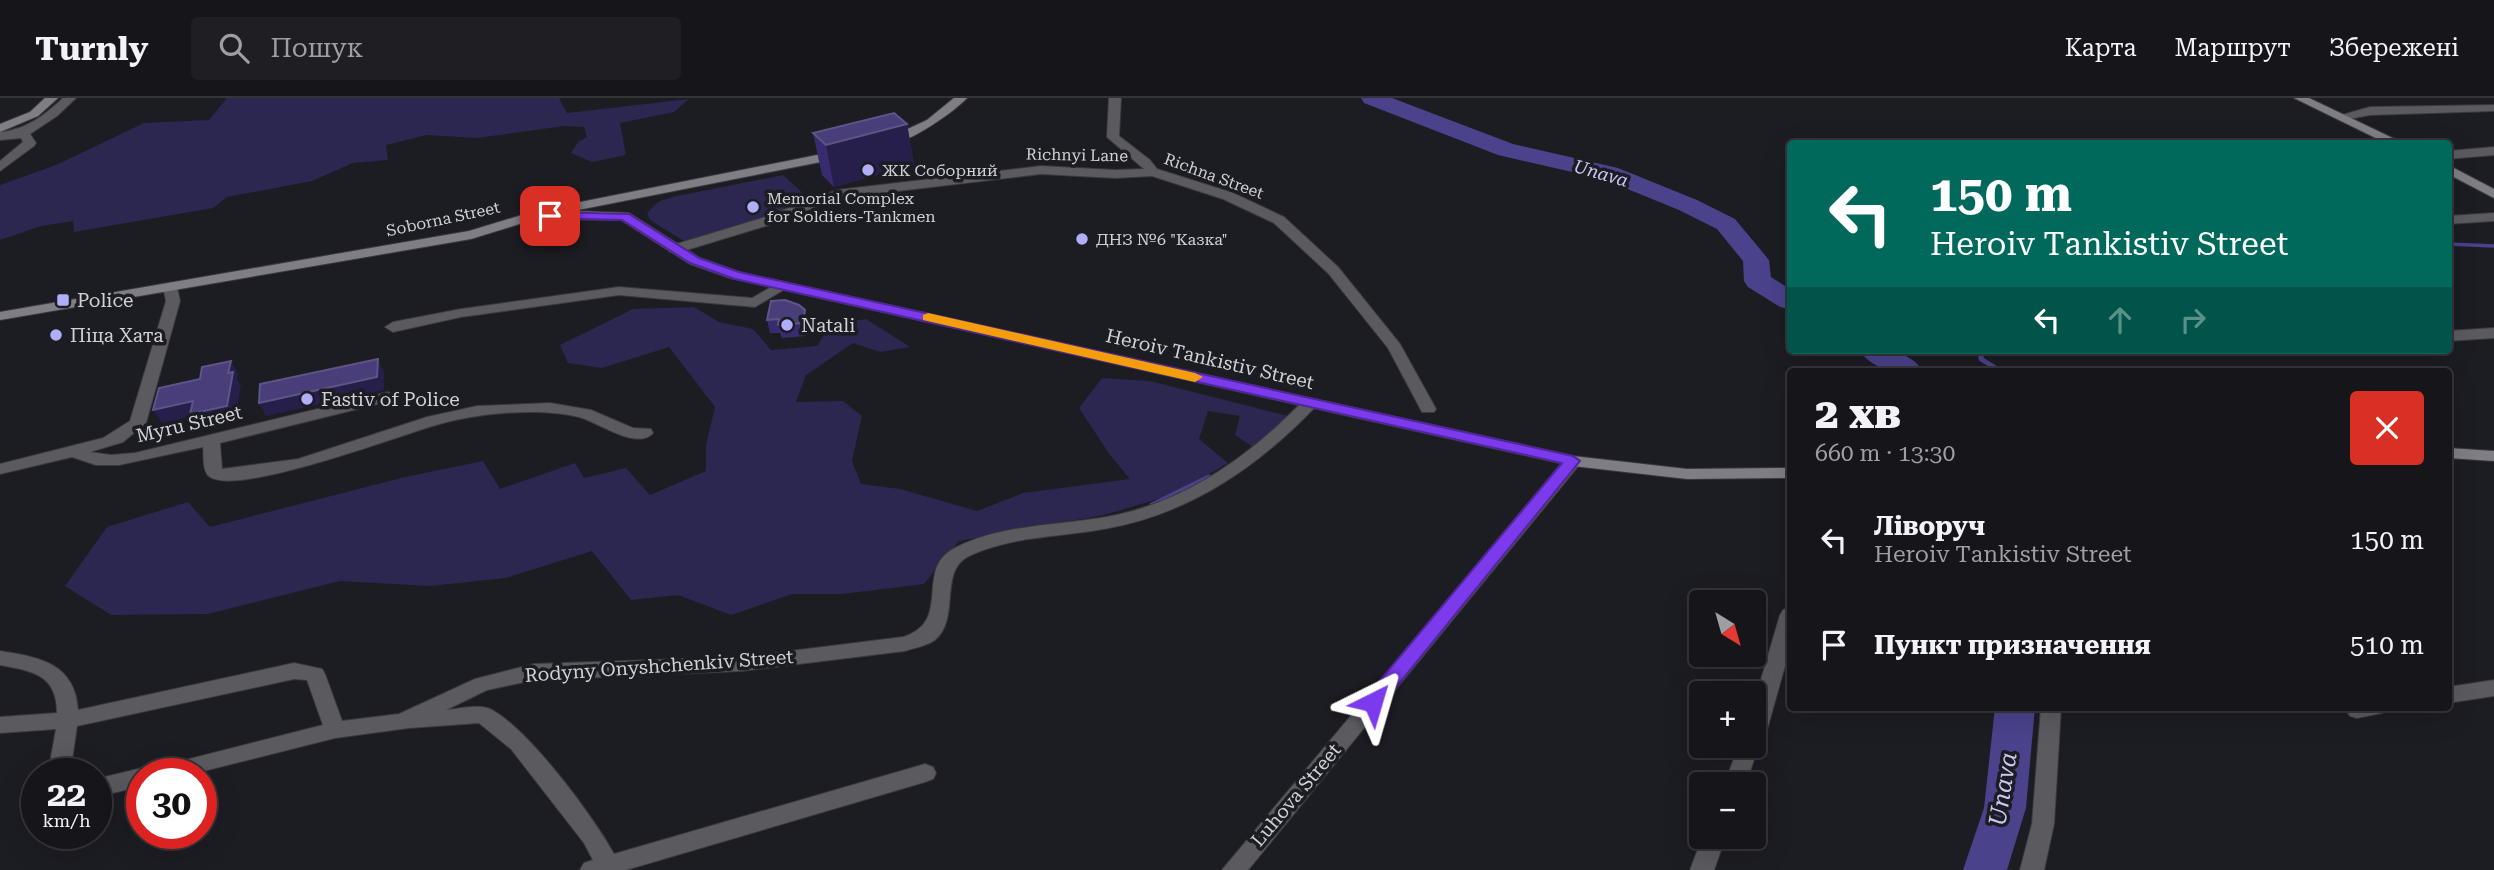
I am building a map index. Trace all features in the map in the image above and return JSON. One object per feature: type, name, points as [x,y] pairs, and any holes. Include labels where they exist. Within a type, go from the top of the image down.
[{"type":"main road","points":[[0,128],[34,114],[52,98]]},
{"type":"main road","points":[[870,146],[897,139],[931,123],[961,98]]},
{"type":"main road","points":[[2300,98],[2391,140]]},
{"type":"main road","name":"Soborna Street","points":[[0,316],[471,234],[686,185],[857,150]]},
{"type":"main road","points":[[2452,171],[2494,194]]},
{"type":"main road","points":[[572,216],[703,182]]},
{"type":"main road","points":[[572,216],[581,208],[686,185]]},
{"type":"main road","points":[[629,220],[656,195]]},
{"type":"main road","name":"Heroiv Тankistiv Street","points":[[532,220],[572,216],[629,220],[695,261],[725,272],[1573,461],[1687,474],[1787,473]]},
{"type":"main road","points":[[2452,453],[2494,457]]},
{"type":"street","points":[[0,136],[22,134],[53,114],[70,98]]},
{"type":"street","name":"Richna Street","points":[[1115,98],[1113,137],[1146,163],[1153,172],[1228,196],[1279,219],[1333,270],[1395,347],[1428,409]]},
{"type":"street","points":[[2344,116],[2370,111],[2494,108]]},
{"type":"street","points":[[0,167],[30,143],[26,135],[22,134]]},
{"type":"street","points":[[2452,155],[2494,151]]},
{"type":"street","name":"Richnyi Lane","points":[[675,249],[764,222],[837,194],[1028,171],[1115,174],[1153,172]]},
{"type":"street","points":[[2452,220],[2494,217]]},
{"type":"street","points":[[393,327],[461,313],[620,292],[755,303],[780,286]]},
{"type":"street","points":[[74,451],[112,442],[129,433],[138,423],[149,377],[173,301],[170,287]]},
{"type":"street","points":[[2452,336],[2494,332]]},
{"type":"street","name":"Myru Street","points":[[0,469],[74,451],[87,459],[117,461],[388,397]]},
{"type":"street","name":"Rodyny Onyshchenkiv Street","points":[[217,759],[335,730],[401,722],[482,684],[534,672],[741,663],[905,644],[928,636],[936,624],[940,613],[945,568],[959,554],[991,543],[1043,531],[1109,523],[1166,506],[1221,478],[1261,450],[1310,403]]},
{"type":"street","points":[[211,440],[214,472],[223,476],[300,464],[433,421],[477,411],[550,408],[584,413],[630,433],[645,433]]},
{"type":"street","name":"Luhova Street","points":[[1234,870],[1573,461]]},
{"type":"street","points":[[1766,696],[1787,625]]},
{"type":"street","points":[[0,658],[37,666],[56,675],[66,693],[68,720],[62,758]]},
{"type":"street","points":[[0,725],[68,720],[294,671],[315,674],[335,730]]},
{"type":"street","points":[[2452,694],[2494,688]]},
{"type":"street","points":[[2032,870],[2043,824],[2051,711]]},
{"type":"street","points":[[401,722],[483,715],[519,743],[592,836],[600,868],[925,773]]},
{"type":"street","points":[[1702,870],[1710,849]]},
{"type":"shaded area","points":[[227,98],[559,98],[567,113],[689,99],[674,112],[620,123],[626,155],[592,162],[571,153],[578,142],[587,137],[584,127],[564,126],[477,138],[427,135],[386,145],[388,160],[353,163],[312,181],[227,197],[213,208],[74,232],[73,221],[41,226],[0,240],[0,185],[56,165],[144,123],[209,120]]},
{"type":"shaded area","points":[[783,175],[807,197],[785,211],[687,243],[650,220],[647,213],[658,202],[672,197]]},
{"type":"shaded area","points":[[694,307],[719,322],[753,329],[771,350],[817,346],[830,325],[866,319],[910,347],[880,352],[853,343],[806,375],[796,402],[843,401],[862,416],[852,461],[861,484],[900,489],[977,511],[1023,493],[1130,479],[1110,455],[1079,408],[1102,378],[1150,381],[1288,416],[1253,447],[1235,435],[1240,416],[1208,411],[1199,439],[1228,463],[1175,494],[1104,515],[959,541],[924,584],[842,594],[792,594],[731,615],[678,595],[631,600],[592,551],[506,578],[430,586],[340,581],[208,614],[111,615],[65,586],[107,527],[188,502],[210,527],[405,477],[483,461],[500,489],[575,463],[584,478],[626,468],[650,495],[706,471],[706,445],[715,407],[669,347],[602,368],[568,363],[560,345],[633,309]]},
{"type":"building","points":[[894,113],[907,124],[826,145],[813,133]]},
{"type":"building","points":[[785,300],[805,310],[803,323],[778,325],[779,319],[767,320],[771,301]]},
{"type":"building","points":[[378,359],[377,377],[259,403],[260,384]]},
{"type":"building","points":[[231,361],[228,373],[233,372],[227,406],[190,414],[193,401],[153,410],[159,388],[200,379],[202,367]]},
{"type":"waterway","name":"Unava","points":[[1372,98],[1506,150],[1610,173],[1688,205],[1726,224],[1756,260],[1758,281],[1787,299]]},
{"type":"waterway","points":[[2452,244],[2494,246]]},
{"type":"waterway","name":"Unava","points":[[1880,354],[1903,368]]},
{"type":"waterway","points":[[1982,354],[1981,359],[1995,368]]},
{"type":"waterway","points":[[1152,505],[1209,477]]},
{"type":"waterway","name":"Unava","points":[[1985,870],[2005,808],[2015,711]]},
{"type":"slow traffic","points":[[928,317],[1195,377]]},
{"type":"place","name":"ЖК Соборний","points":[[868,170]]},
{"type":"place","name":"Memorial Complex for Soldiers-Tankmen","points":[[753,207]]},
{"type":"place","name":"ДНЗ №6 \"Казка\"","points":[[1082,239]]},
{"type":"place","name":"Police","points":[[63,300]]},
{"type":"place","name":"Natali","points":[[787,325]]},
{"type":"place","name":"Піца Хата","points":[[56,335]]},
{"type":"place","name":"Fastiv of Police","points":[[307,399]]},
{"type":"route","points":[[550,216],[624,216],[634,225],[695,261],[735,275],[1573,461],[1373,702]]}]
